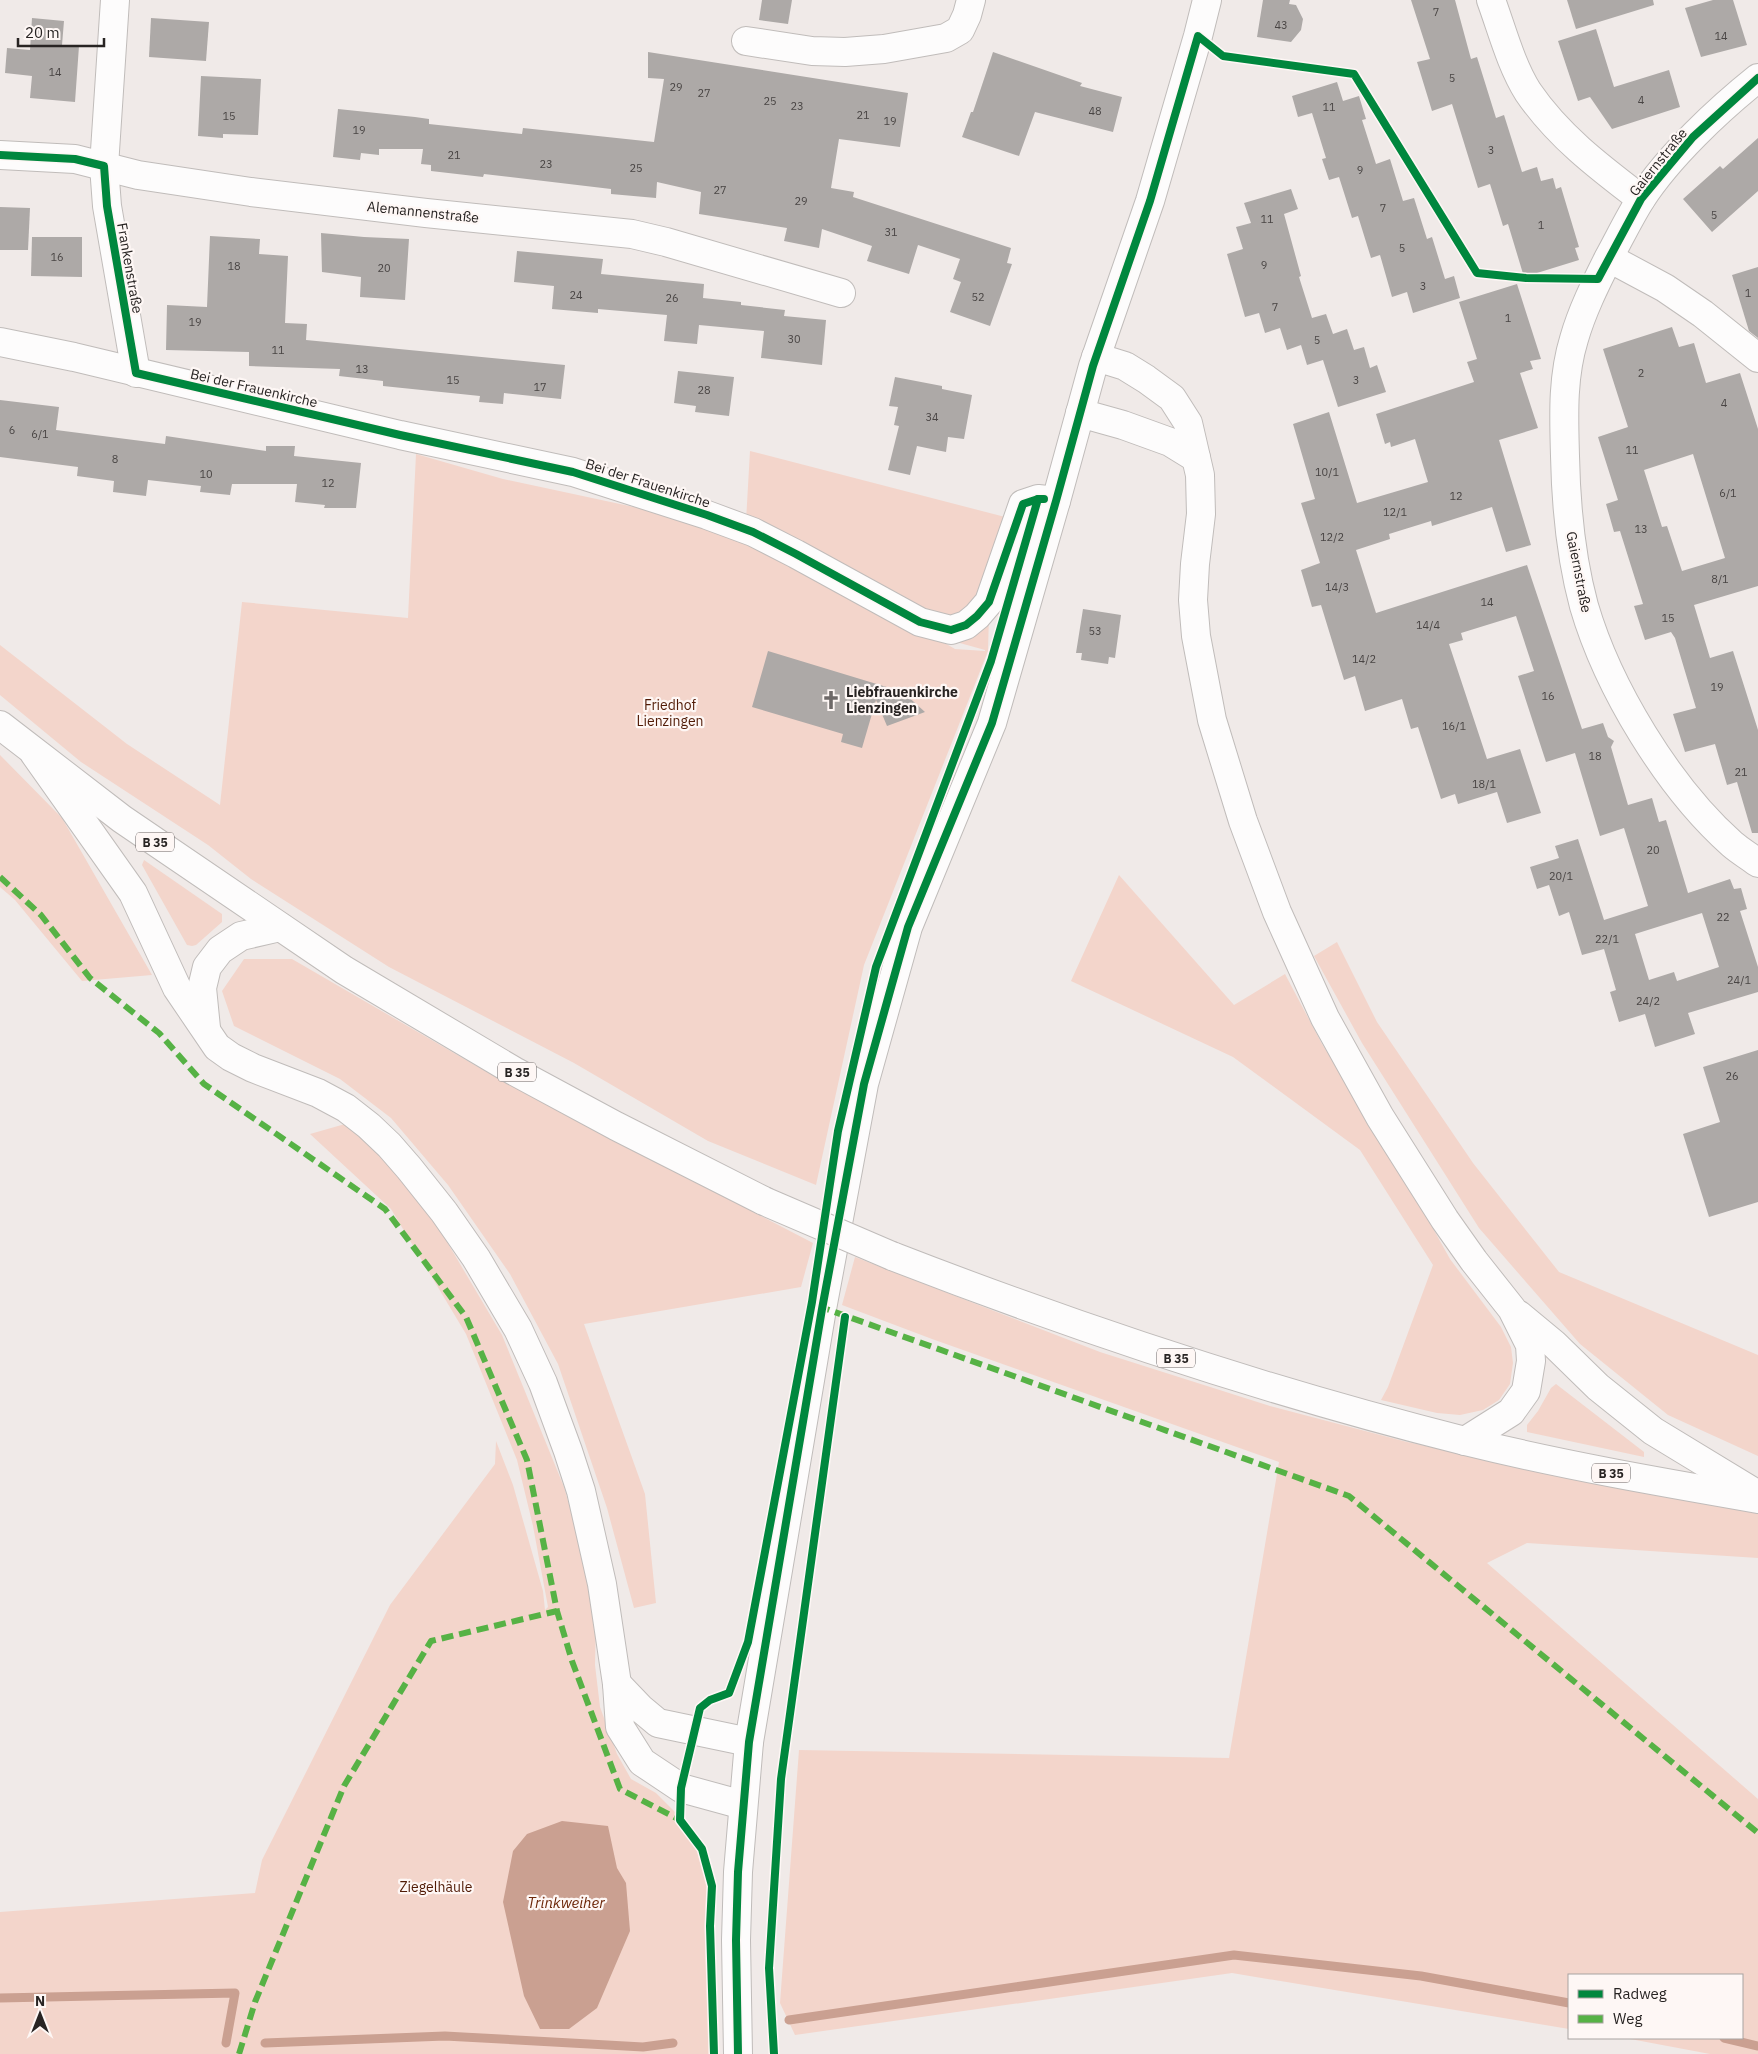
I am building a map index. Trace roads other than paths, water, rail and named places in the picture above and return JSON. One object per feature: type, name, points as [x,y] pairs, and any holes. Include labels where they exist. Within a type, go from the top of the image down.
[{"type":"main road","name":"Frankenstraße","points":[[115,0],[104,166],[107,206],[136,373]]},
{"type":"main road","points":[[746,41],[812,51],[845,52],[884,49],[946,38],[960,30],[971,0]]},
{"type":"main road","points":[[738,2054],[736,1940],[738,1872],[749,1742],[822,1309],[864,1084],[908,927],[992,723],[1096,358],[1150,201],[1207,0]]},
{"type":"main road","points":[[1491,0],[1515,64],[1528,91],[1577,149],[1641,199]]},
{"type":"main road","name":"Gaiernstraße","points":[[1758,78],[1693,137],[1641,199],[1584,309],[1573,340],[1563,405],[1566,483],[1572,544],[1584,605],[1602,654],[1627,709],[1649,744],[1703,813],[1732,844],[1758,862]]},
{"type":"main road","name":"Alemannenstraße","points":[[0,155],[75,159],[138,175],[251,192],[445,215],[632,234],[666,242],[841,293]]},
{"type":"main road","points":[[1609,258],[1666,288],[1703,314],[1758,358]]},
{"type":"main road","name":"Bei der Frauenkirche","points":[[0,342],[400,435],[573,472],[707,515],[753,532],[920,622],[951,630],[972,621],[988,602],[1023,504],[1038,499],[1056,501]]},
{"type":"main road","points":[[1096,358],[1125,366],[1172,398],[1188,423],[1200,475],[1201,514],[1193,600],[1196,636],[1212,720],[1244,822],[1277,912],[1325,1018],[1380,1117],[1445,1220],[1512,1309],[1530,1345],[1532,1361],[1526,1391],[1511,1412],[1465,1441]]},
{"type":"main road","points":[[1080,413],[1124,425],[1170,442],[1196,458]]},
{"type":"main road","name":"B 35","points":[[0,725],[34,753],[130,824],[280,927],[407,1008],[514,1071],[666,1152],[764,1200],[892,1256],[1006,1300],[1129,1343],[1334,1406],[1465,1441],[1615,1474],[1758,1499]]},
{"type":"main road","points":[[34,753],[133,893],[177,988],[217,1047],[231,1057],[254,1068],[318,1093],[346,1108],[369,1126],[389,1145],[415,1176],[444,1212],[476,1258],[518,1329],[543,1383],[581,1491],[596,1554],[611,1636],[620,1727],[642,1762],[682,1788],[743,1805]]},
{"type":"main road","points":[[206,1031],[202,988],[207,967],[220,950],[241,936],[280,927]]},
{"type":"main road","points":[[1512,1309],[1554,1344],[1598,1387],[1653,1431],[1758,1495]]},
{"type":"main road","points":[[617,1684],[640,1708],[658,1723],[749,1742]]},
{"type":"water","name":"Trinkweiher","points":[[562,1821],[608,1826],[617,1868],[626,1883],[630,1931],[597,2008],[569,2029],[540,2029],[524,1996],[503,1902],[513,1851],[527,1834]]},
{"type":"waterway","points":[[789,2020],[1234,1955],[1421,1976],[1568,2003]]},
{"type":"waterway","points":[[0,1998],[235,1993],[226,2043]]},
{"type":"waterway","points":[[265,2043],[445,2036],[643,2047],[673,2043]]},
{"type":"waterway","points":[[1728,2039],[1758,2046]]},
{"type":"place","name":"Liebfrauenkirche Lienzingen","points":[[831,700]]},
{"type":"park label","name":"Friedhof Lienzingen","points":[[670,714]]},
{"type":"park label","name":"Ziegelhäule","points":[[436,1887]]}]
